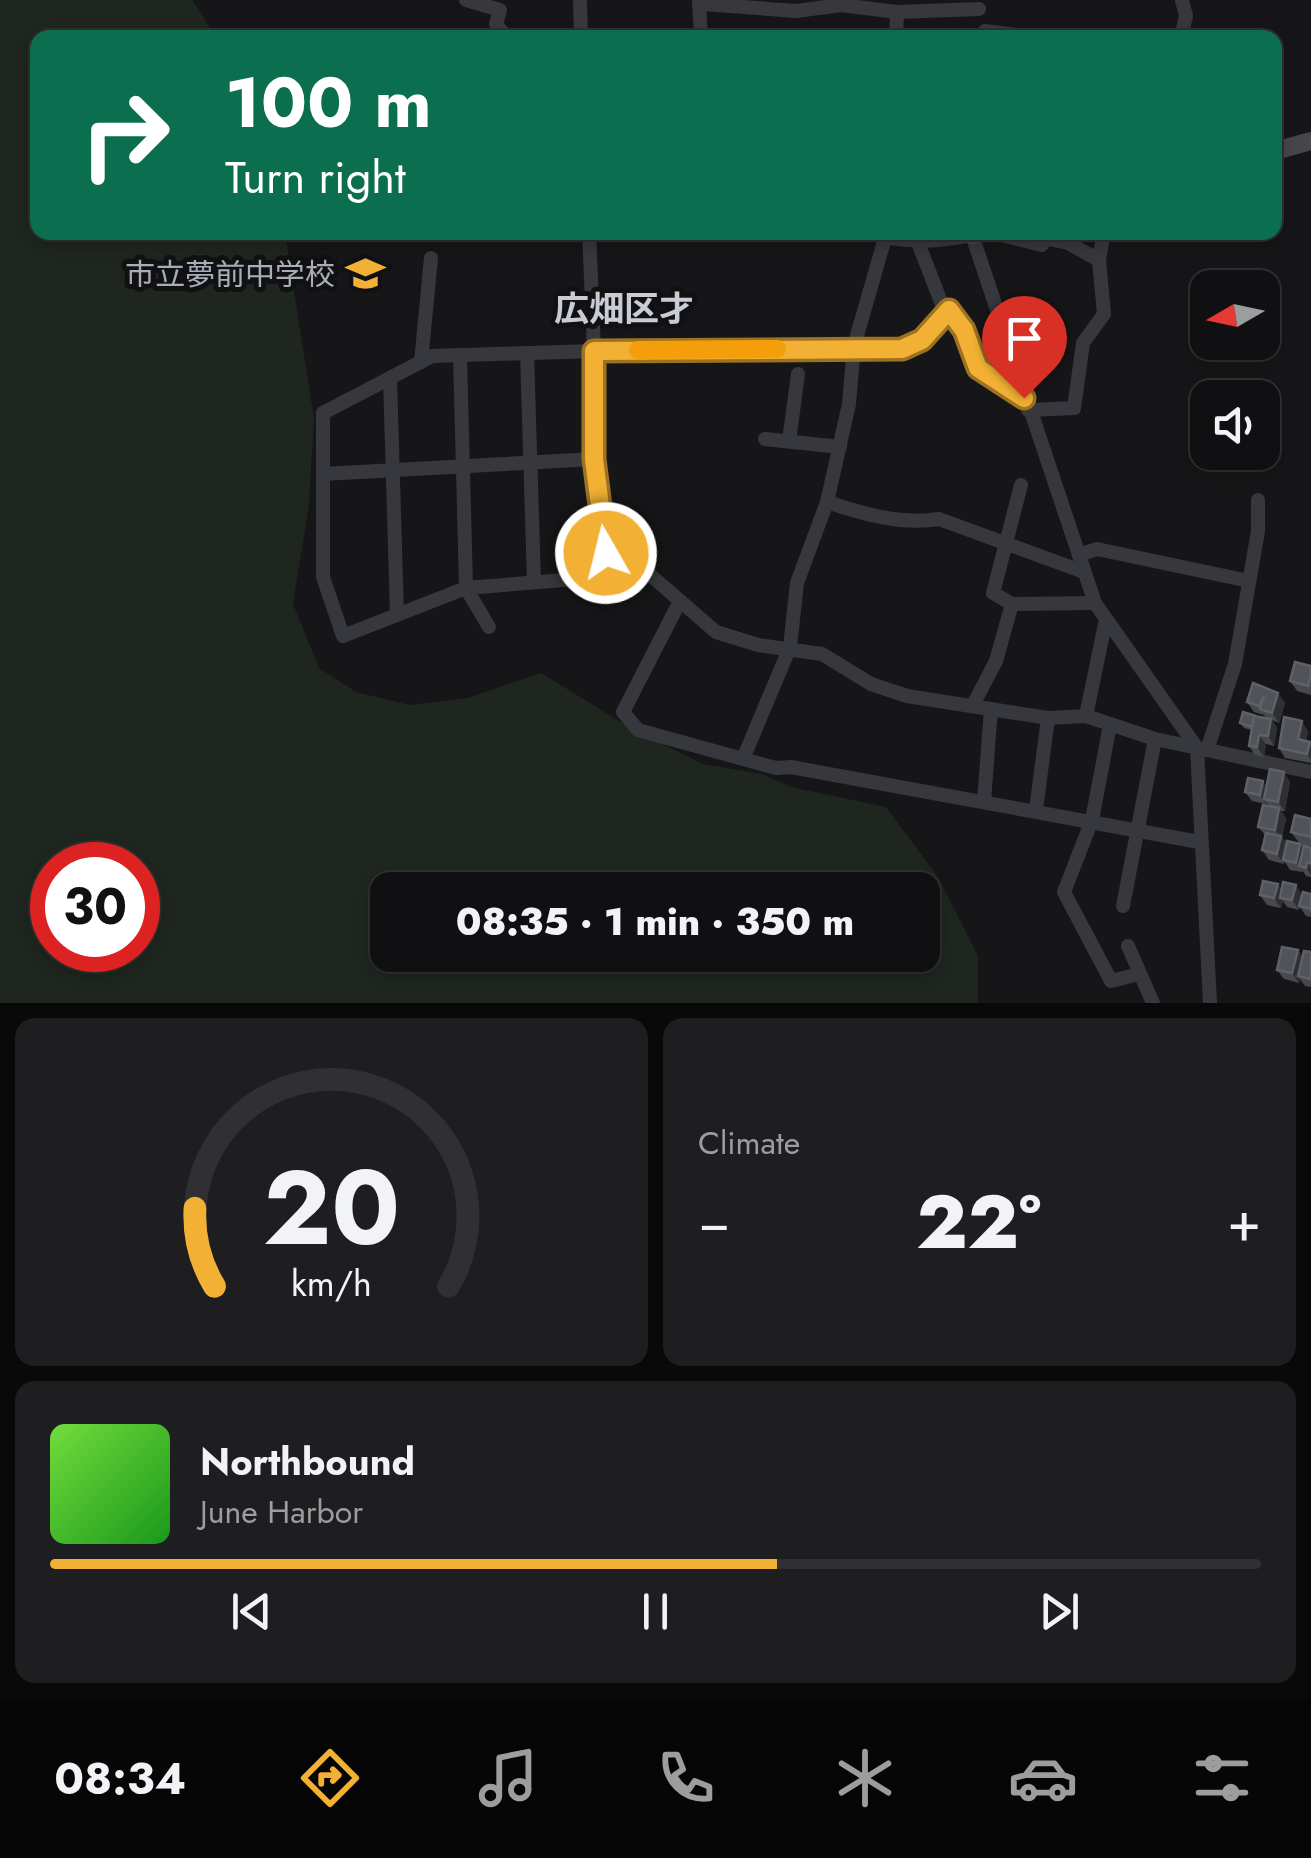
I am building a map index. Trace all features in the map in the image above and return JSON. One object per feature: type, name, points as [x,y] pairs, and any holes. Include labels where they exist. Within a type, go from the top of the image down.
[{"type":"street","points":[[466,0],[500,10],[496,24],[501,30]]},
{"type":"street","points":[[580,0],[581,30]]},
{"type":"street","points":[[1182,0],[1186,16],[1183,30]]},
{"type":"street","points":[[701,30],[701,2],[796,11],[841,6],[898,12],[978,4],[984,30]]},
{"type":"street","points":[[897,30],[898,12]]},
{"type":"street","points":[[1282,148],[1311,141]]},
{"type":"street","points":[[590,240],[594,459],[606,553]]},
{"type":"street","points":[[744,758],[790,647],[796,583],[828,502],[854,346],[884,240]]},
{"type":"street","points":[[908,240],[919,245],[944,240]]},
{"type":"street","points":[[981,240],[1026,404],[1095,603],[1106,624],[1202,748]]},
{"type":"street","points":[[1016,240],[1042,245],[1043,240]]},
{"type":"street","points":[[1054,240],[1068,243],[1099,260]]},
{"type":"street","points":[[919,245],[941,302],[964,330],[978,368],[1026,404],[1074,408],[1083,343],[1104,314],[1099,260],[1103,240]]},
{"type":"street","points":[[421,362],[432,258]]},
{"type":"street","points":[[606,553],[576,579],[466,588],[343,636],[322,577],[323,414],[432,356],[714,347],[823,352],[854,346],[912,347],[949,310]]},
{"type":"street","points":[[528,353],[534,582]]},
{"type":"street","points":[[460,355],[466,588],[489,627]]},
{"type":"street","points":[[789,441],[798,374]]},
{"type":"street","points":[[390,378],[397,615]]},
{"type":"street","points":[[765,439],[840,446]]},
{"type":"street","points":[[323,474],[594,459]]},
{"type":"street","points":[[1021,485],[993,593],[1012,604],[1095,603]]},
{"type":"street","points":[[1210,1003],[1199,842],[1202,748],[1235,664],[1258,531],[1258,500]]},
{"type":"street","points":[[828,502],[864,514],[920,522],[939,520],[1084,572]]},
{"type":"street","points":[[1079,555],[1098,550],[1249,581]]},
{"type":"street","points":[[606,553],[633,560],[716,632],[758,644],[822,654],[871,684],[907,696],[974,703],[1048,718],[1086,716],[1155,740],[1311,772]]},
{"type":"street","points":[[680,601],[623,712],[638,730],[776,768],[1036,810],[1199,842]]},
{"type":"street","points":[[974,703],[996,661],[1012,604]]},
{"type":"street","points":[[1086,716],[1106,624]]},
{"type":"street","points":[[984,801],[991,709]]},
{"type":"street","points":[[1036,810],[1048,718]]},
{"type":"street","points":[[1110,725],[1092,820],[1064,892],[1111,981],[1140,974]]},
{"type":"street","points":[[1123,906],[1155,740]]},
{"type":"street","points":[[1128,946],[1152,1003]]},
{"type":"shaded area","points":[[0,0],[192,0],[211,30],[30,30],[30,240],[286,240],[314,419],[309,505],[293,604],[319,668],[356,692],[410,705],[468,698],[541,673],[634,730],[703,764],[762,774],[791,787],[886,807],[934,872],[370,872],[370,972],[940,972],[940,881],[978,956],[978,1003],[0,1003]]},
{"type":"building","points":[[1295,662],[1311,666],[1308,686],[1290,681]]},
{"type":"building","points":[[1253,683],[1278,693],[1272,713],[1260,709],[1264,696],[1259,706],[1247,702]]},
{"type":"building","points":[[1243,712],[1256,716],[1252,727],[1240,723]]},
{"type":"building","points":[[1254,716],[1271,719],[1268,736],[1259,735],[1257,747],[1249,746]]},
{"type":"building","points":[[1284,717],[1302,721],[1298,739],[1310,742],[1307,754],[1279,748]]},
{"type":"building","points":[[1270,769],[1284,772],[1278,802],[1264,799]]},
{"type":"building","points":[[1248,778],[1263,781],[1260,795],[1245,792]]},
{"type":"building","points":[[1263,805],[1279,808],[1275,830],[1258,827]]},
{"type":"building","points":[[1295,815],[1311,819],[1311,837],[1291,832]]},
{"type":"building","points":[[1266,833],[1281,836],[1277,854],[1262,850]]},
{"type":"building","points":[[1287,841],[1300,844],[1296,863],[1283,860]]},
{"type":"building","points":[[1304,846],[1311,848],[1311,863],[1307,862],[1306,868],[1299,866]]},
{"type":"building","points":[[1263,881],[1278,884],[1274,898],[1260,895]]},
{"type":"building","points":[[1283,882],[1296,885],[1292,900],[1280,898]]},
{"type":"building","points":[[1303,892],[1311,894],[1311,909],[1299,906]]},
{"type":"building","points":[[1282,947],[1298,950],[1292,973],[1277,970]]},
{"type":"building","points":[[1304,951],[1311,952],[1311,979],[1298,976]]},
{"type":"slow traffic","points":[[638,350],[777,349]]},
{"type":"place","name":"市立夢前中学校","points":[[365,274]]},
{"type":"district","name":"広畑区才","points":[[624,309]]},
{"type":"route","points":[[606,553],[594,459],[594,351],[660,347],[823,352],[854,346],[902,349],[922,340],[949,310],[964,330],[978,368],[1024,398]]}]
